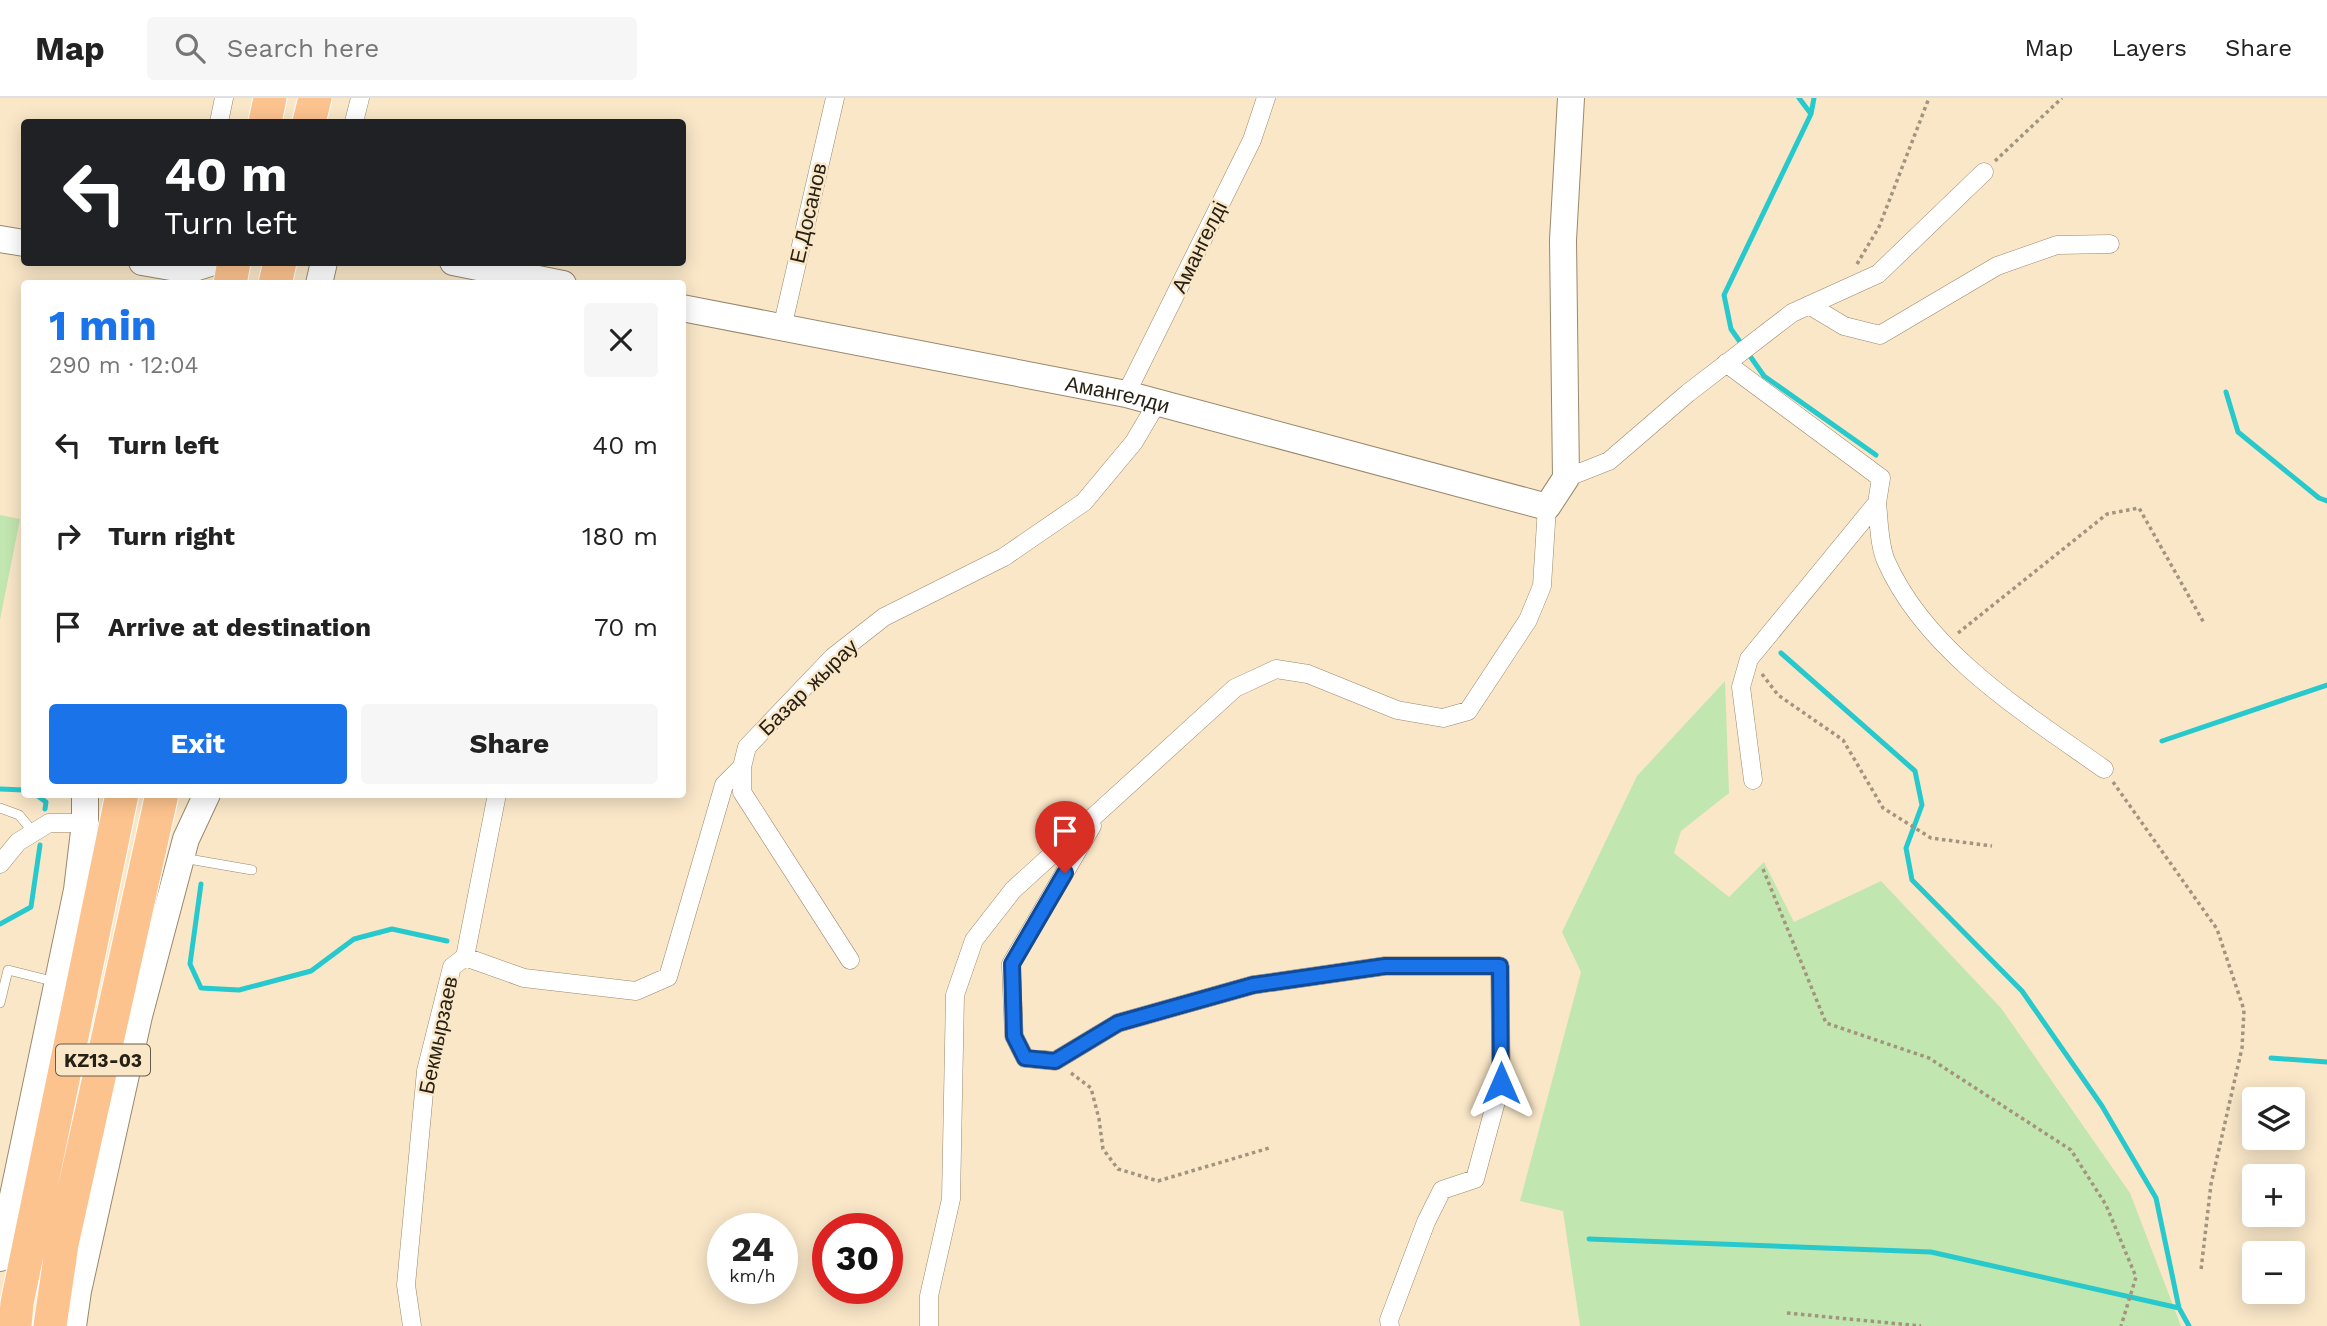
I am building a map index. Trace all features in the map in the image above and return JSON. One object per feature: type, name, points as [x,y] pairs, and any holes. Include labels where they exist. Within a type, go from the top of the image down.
[{"type":"highway","points":[[266,119],[270,98]]},
{"type":"highway","points":[[310,119],[315,98]]},
{"type":"highway","name":"KZ13-03","points":[[15,1326],[16,1303],[121,798]]},
{"type":"highway","name":"KZ13-03","points":[[50,1326],[62,1244],[161,798]]},
{"type":"main road","points":[[1547,508],[1566,478],[1563,240],[1571,98]]},
{"type":"main road","points":[[0,239],[21,242]]},
{"type":"main road","points":[[168,266],[194,270]]},
{"type":"main road","points":[[473,266],[543,280]]},
{"type":"main road","name":"Амангелди","points":[[686,309],[1126,394],[1547,508]]},
{"type":"main road","points":[[0,1258],[77,890],[85,823],[85,798]]},
{"type":"main road","points":[[73,1326],[78,1291],[139,1016],[186,839],[205,798]]},
{"type":"street","points":[[220,119],[225,98]]},
{"type":"street","points":[[355,119],[360,98]]},
{"type":"street","name":"Е.Досанов","points":[[782,328],[835,98]]},
{"type":"street","name":"Амангелді","points":[[1126,394],[1252,140],[1266,98]]},
{"type":"street","points":[[1566,478],[1609,461],[1688,393],[1792,313],[1878,274],[1984,172]]},
{"type":"street","points":[[1809,305],[1844,326],[1880,335],[1997,266],[2057,245],[2110,244]]},
{"type":"street","points":[[1726,363],[1881,478],[1877,503],[1885,559],[1916,615],[1996,693],[2104,769]]},
{"type":"street","name":"Базар жырау","points":[[465,957],[524,978],[636,991],[668,977],[724,785],[742,767],[747,747],[833,657],[884,617],[1004,557],[1084,502],[1134,442],[1157,404]]},
{"type":"street","points":[[1753,780],[1741,687],[1749,659],[1877,503]]},
{"type":"street","points":[[929,1326],[929,1296],[951,1199],[955,995],[974,940],[1013,890],[1235,688],[1276,669],[1308,674],[1397,709],[1443,718],[1468,711],[1528,620],[1542,586],[1547,508]]},
{"type":"street","points":[[742,767],[742,792],[850,960]]},
{"type":"street","name":"Бекмырзаев","points":[[412,1326],[405,1285],[426,1071],[452,967],[465,957],[496,798]]},
{"type":"street","points":[[1102,809],[1012,964],[1014,1036],[1025,1058],[1055,1061],[1118,1023],[1253,985],[1385,966],[1500,966],[1501,1083],[1475,1179],[1442,1190],[1426,1222],[1389,1320],[1390,1326]]},
{"type":"street","points":[[0,864],[18,842],[49,823],[85,823]]},
{"type":"lane","points":[[0,808],[19,816],[34,833]]},
{"type":"lane","points":[[181,858],[252,870]]},
{"type":"lane","points":[[0,1003],[8,970],[58,982]]},
{"type":"path","points":[[1841,290],[1880,227],[1929,98]]},
{"type":"path","points":[[1984,172],[2062,98]]},
{"type":"path","points":[[1945,643],[2107,514],[2139,508],[2204,623]]},
{"type":"path","points":[[1749,659],[1778,695],[1843,740],[1882,808],[1931,838],[1992,846]]},
{"type":"path","points":[[2104,769],[2217,929],[2244,1010],[2242,1048],[2211,1184],[2201,1270]]},
{"type":"path","points":[[1763,869],[1826,1023],[1929,1058],[2071,1150],[2106,1205],[2136,1277],[2121,1326]]},
{"type":"path","points":[[1055,1061],[1091,1088],[1100,1119],[1103,1149],[1118,1169],[1158,1181],[1269,1148]]},
{"type":"path","points":[[1787,1313],[1921,1326]]},
{"type":"green space","points":[[0,515],[20,519],[0,620]]},
{"type":"green space","points":[[1725,681],[1729,793],[1681,831],[1674,853],[1729,897],[1764,862],[1794,922],[1881,881],[2001,1008],[2130,1193],[2181,1326],[1580,1326],[1563,1211],[1520,1201],[1581,972],[1562,932],[1637,776]]},
{"type":"waterway","points":[[1799,98],[1811,114]]},
{"type":"waterway","points":[[1814,98],[1811,114],[1724,295],[1731,329],[1764,376],[1876,455]]},
{"type":"waterway","points":[[2226,392],[2238,432],[2319,498],[2327,501]]},
{"type":"waterway","points":[[1781,653],[1915,771],[1922,805],[1906,848],[1912,880],[2022,991],[2102,1106],[2156,1198],[2179,1308],[2189,1326]]},
{"type":"waterway","points":[[2162,741],[2327,685]]},
{"type":"waterway","points":[[0,789],[21,790]]},
{"type":"waterway","points":[[40,798],[46,802],[45,809]]},
{"type":"waterway","points":[[0,924],[31,907],[40,845]]},
{"type":"waterway","points":[[201,884],[190,964],[201,988],[239,990],[311,971],[354,939],[392,929],[447,941]]},
{"type":"waterway","points":[[2271,1058],[2327,1062]]},
{"type":"waterway","points":[[1589,1239],[1931,1252],[2179,1308]]},
{"type":"route","points":[[1065,873],[1012,964],[1014,1036],[1025,1058],[1055,1061],[1118,1023],[1253,985],[1385,966],[1500,966],[1501,1083]]}]
